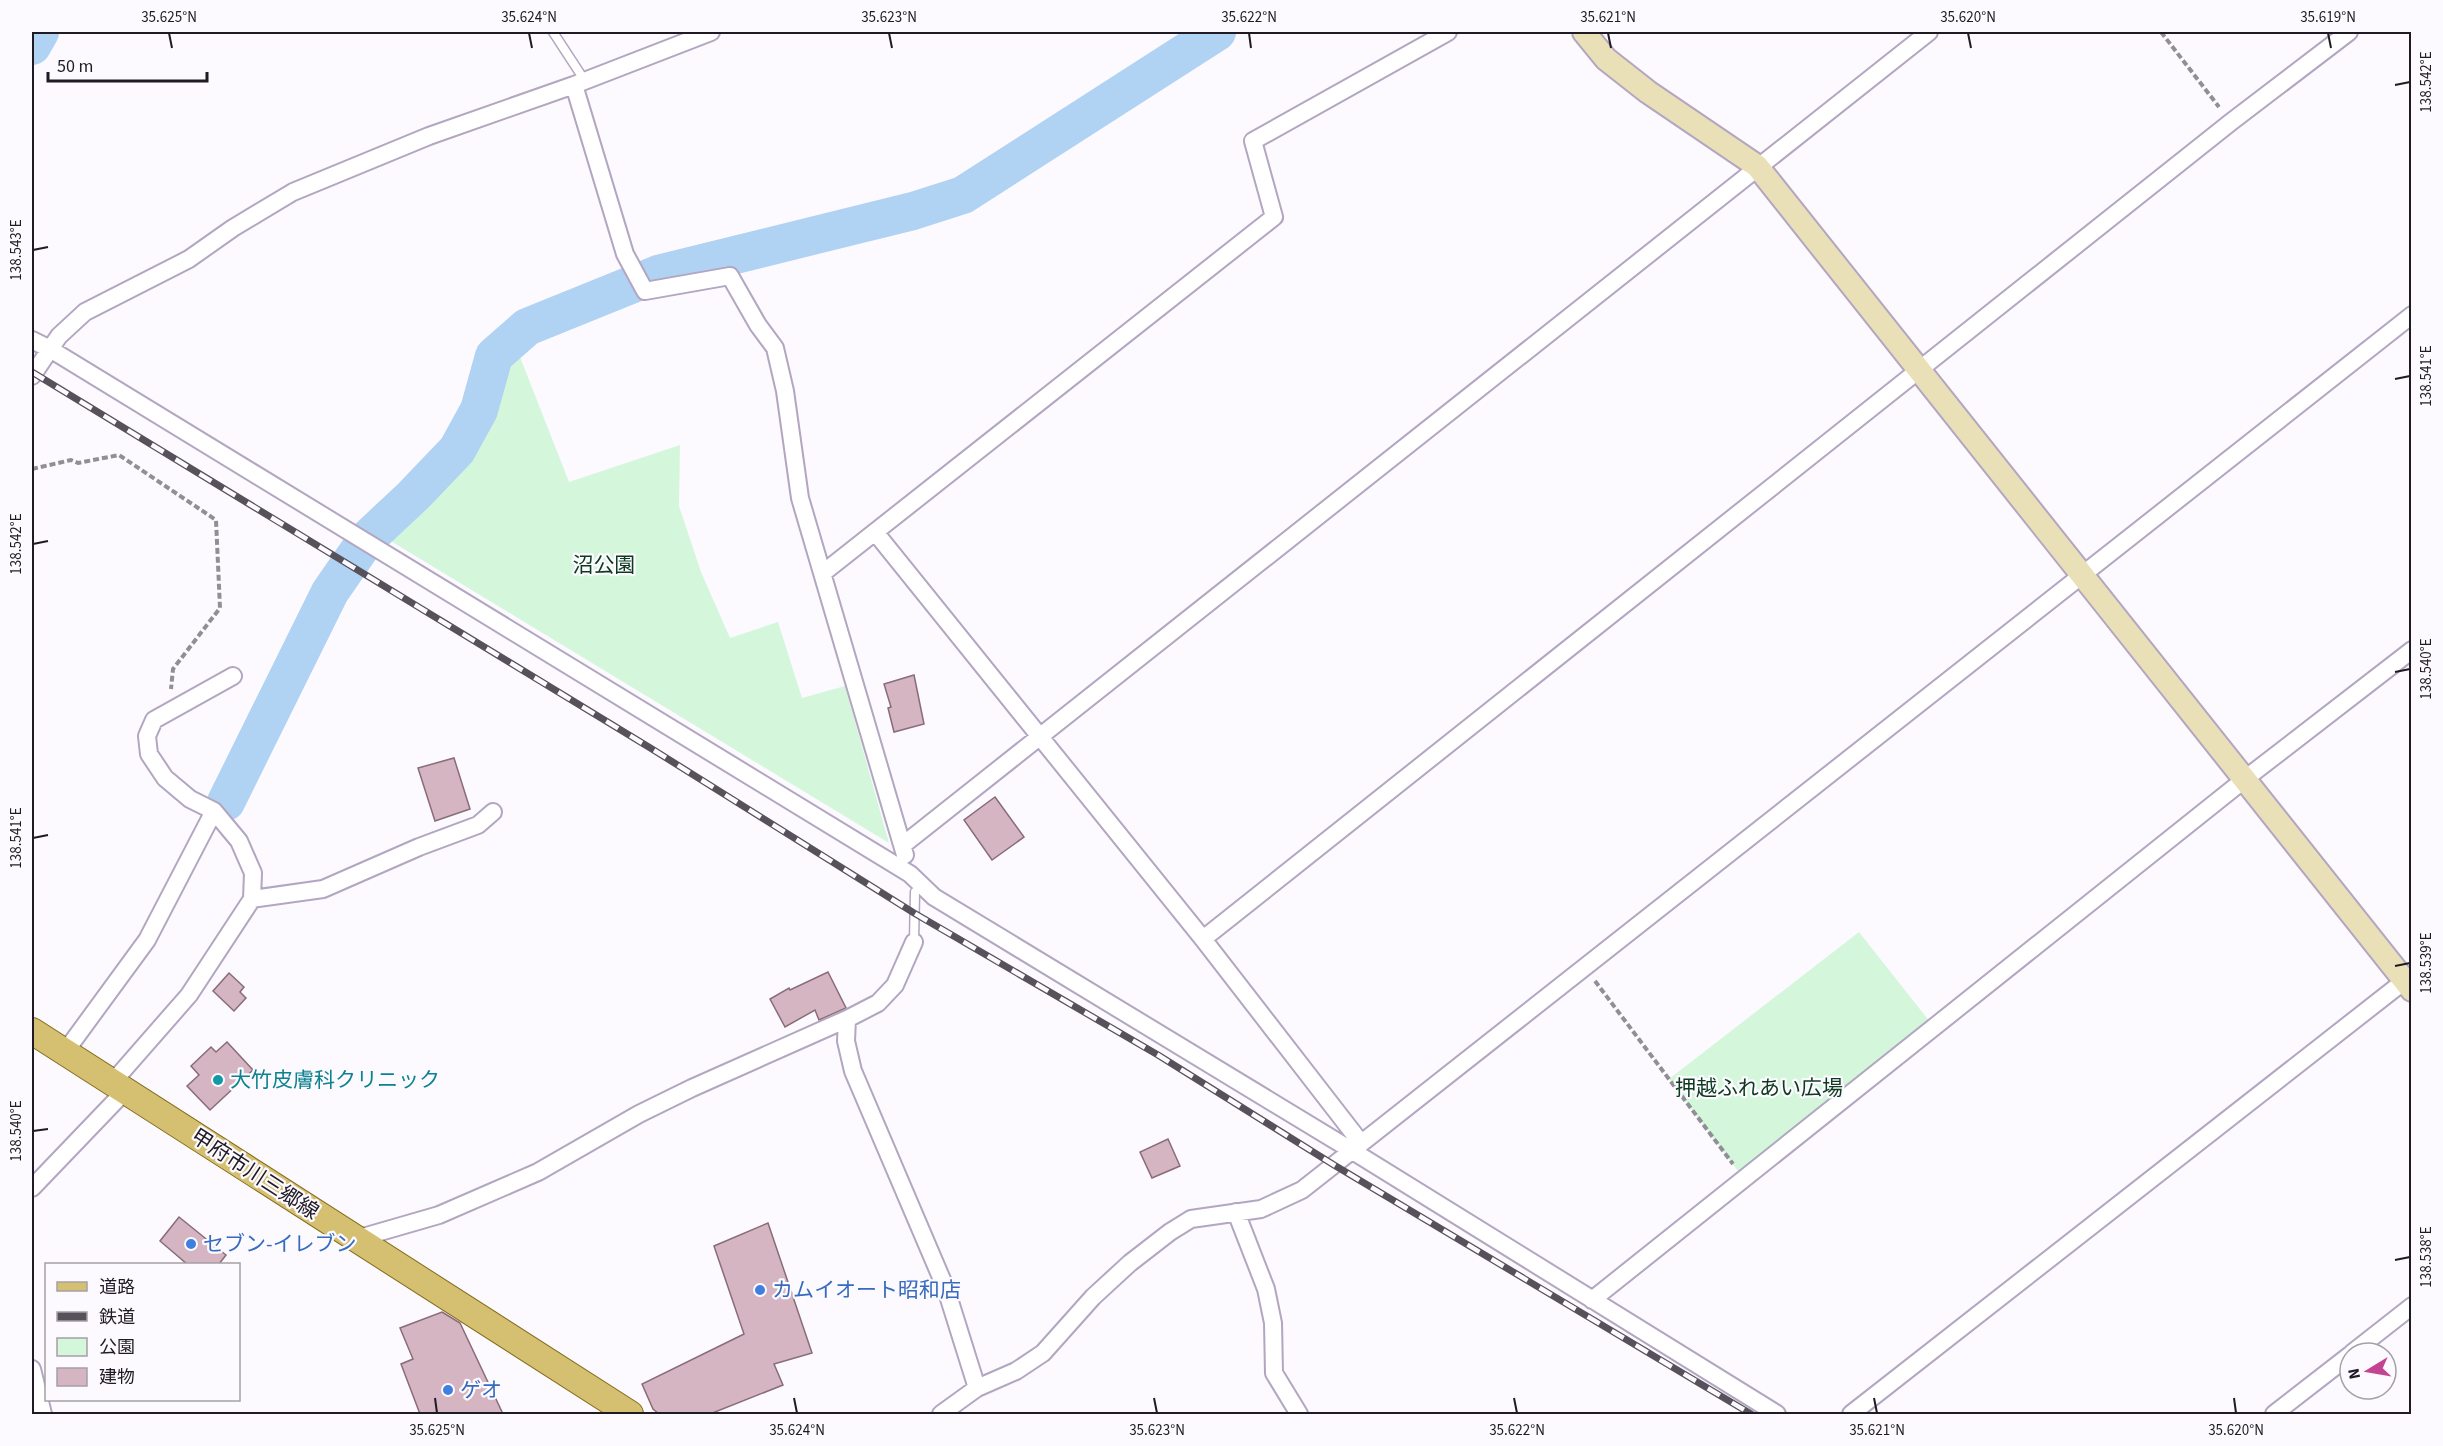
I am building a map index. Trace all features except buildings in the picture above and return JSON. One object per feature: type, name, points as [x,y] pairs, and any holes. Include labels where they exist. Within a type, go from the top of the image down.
[{"type":"main road","name":"甲府市川三郷線","points":[[32,1031],[630,1414]]},
{"type":"street","points":[[32,376],[59,336],[85,312],[189,259],[233,228],[293,192],[429,136],[580,83],[711,32]]},
{"type":"street","points":[[823,573],[1274,218],[1253,141],[1448,32]]},
{"type":"street","points":[[1584,32],[1606,59],[1622,72],[1757,166],[1918,372],[2409,982],[1851,1414]]},
{"type":"street","points":[[903,845],[1929,32]]},
{"type":"street","points":[[1203,939],[2231,122],[2349,32]]},
{"type":"street","points":[[580,83],[625,254],[645,291],[730,276],[758,325],[775,348],[785,391],[800,498],[915,892]]},
{"type":"street","points":[[941,1414],[977,1388],[1016,1371],[1043,1353],[1093,1297],[1130,1263],[1170,1232],[1191,1219],[1261,1209],[1302,1190],[2412,315]]},
{"type":"street","points":[[32,340],[380,549],[910,874],[934,897],[1356,1147],[1592,1300],[1777,1414]]},
{"type":"street","points":[[875,532],[1203,939],[1356,1147]]},
{"type":"street","points":[[1592,1300],[2245,779],[2412,650]]},
{"type":"street","points":[[32,1188],[118,1087],[189,995],[252,899],[253,873],[239,841],[213,811],[190,799],[165,778],[149,754],[147,736],[154,720],[232,676]]},
{"type":"street","points":[[65,1052],[147,940],[213,811]]},
{"type":"street","points":[[252,899],[323,890],[419,847],[478,825],[493,812]]},
{"type":"street","points":[[356,1239],[439,1215],[538,1172],[639,1114],[878,1003],[895,985],[914,942]]},
{"type":"street","points":[[847,1019],[846,1041],[854,1071],[945,1289],[977,1388]]},
{"type":"street","points":[[1236,1212],[1266,1289],[1273,1323],[1274,1373],[1299,1414]]},
{"type":"street","points":[[2368,1341],[2412,1306]]},
{"type":"street","points":[[2274,1414],[2338,1364]]},
{"type":"street","points":[[32,1370],[43,1414]]},
{"type":"lane","points":[[553,32],[580,83]]},
{"type":"lane","points":[[914,942],[915,892]]},
{"type":"path","points":[[2161,32],[2231,122]]},
{"type":"path","points":[[32,469],[71,460],[78,463],[119,455],[216,520],[220,608],[173,669],[168,711]]},
{"type":"path","points":[[1584,967],[1744,1179]]},
{"type":"green space","name":"沼公園","points":[[520,357],[569,482],[680,445],[679,506],[701,572],[730,638],[778,622],[802,698],[845,686],[889,843],[389,540],[464,466],[492,414],[506,368]]},
{"type":"green space","name":"押越ふれあい広場","points":[[1859,932],[1934,1027],[1744,1179],[1669,1079]]},
{"type":"waterway","points":[[32,46],[40,32]]},
{"type":"waterway","points":[[226,802],[330,592],[366,540],[457,450],[479,410],[494,356],[527,327],[658,274],[913,211],[963,195],[1217,32]]},
{"type":"railway","points":[[32,372],[652,749],[914,913],[1158,1055],[1334,1165],[1751,1414]]},
{"type":"place","name":"大竹皮膚科クリニック","points":[[218,1080]]},
{"type":"place","name":"セブン-イレブン","points":[[191,1244]]},
{"type":"place","name":"カムイオート昭和店","points":[[760,1290]]},
{"type":"place","name":"ゲオ","points":[[448,1390]]}]
